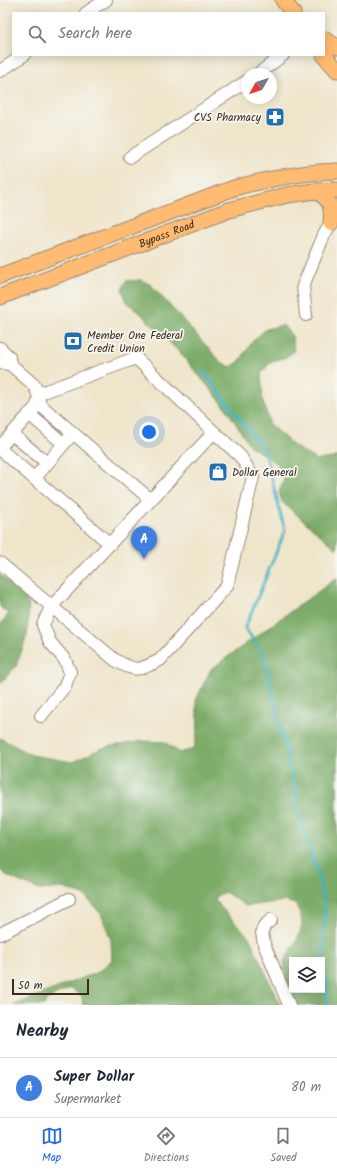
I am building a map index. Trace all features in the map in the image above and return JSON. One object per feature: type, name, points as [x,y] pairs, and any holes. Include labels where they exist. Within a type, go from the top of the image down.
[{"type":"main road","points":[[283,0],[292,12]]},
{"type":"main road","points":[[325,40],[337,47]]},
{"type":"main road","points":[[325,56],[337,70]]},
{"type":"main road","name":"Bypass Road","points":[[0,276],[234,188],[270,178],[323,172],[337,172]]},
{"type":"main road","name":"Bypass Road","points":[[0,297],[229,210],[288,195],[337,190]]},
{"type":"main road","points":[[316,191],[326,197],[331,207],[334,219]]},
{"type":"street","points":[[88,12],[106,0]]},
{"type":"street","points":[[0,71],[22,56]]},
{"type":"street","points":[[266,68],[282,56]]},
{"type":"street","points":[[130,157],[241,85]]},
{"type":"street","points":[[306,315],[303,286],[324,235],[334,219]]},
{"type":"street","points":[[0,348],[9,357],[5,364],[34,385],[38,398],[73,433],[151,500]]},
{"type":"street","points":[[0,562],[115,660],[131,670],[146,668],[160,660],[227,586],[253,477],[241,457],[136,358],[38,398]]},
{"type":"street","points":[[38,398],[36,407],[0,448],[110,544]]},
{"type":"street","points":[[29,414],[64,444]]},
{"type":"street","points":[[41,716],[65,686],[70,672],[65,660],[50,642],[44,625],[51,607],[214,432]]},
{"type":"street","points":[[34,479],[73,433]]},
{"type":"street","points":[[12,434],[48,463]]},
{"type":"street","points":[[0,934],[69,899]]},
{"type":"street","points":[[271,920],[264,926],[262,932],[264,944],[289,1005]]},
{"type":"green space","points":[[141,280],[151,285],[221,362],[231,367],[239,362],[253,341],[266,329],[283,325],[292,336],[294,351],[286,357],[270,362],[261,374],[263,401],[270,425],[295,447],[316,460],[333,458],[337,456],[337,549],[282,502],[279,492],[284,479],[278,464],[250,446],[226,408],[181,354],[127,302],[122,290],[126,281]]},
{"type":"green space","points":[[0,575],[22,594],[29,606],[27,636],[16,666],[0,684],[0,625],[9,614],[0,607]]},
{"type":"green space","points":[[337,578],[337,1005],[296,1005],[292,993],[325,993],[325,957],[289,957],[289,986],[284,962],[300,933],[302,920],[300,912],[295,904],[284,901],[246,906],[225,892],[216,896],[215,901],[249,937],[280,1005],[83,1005],[82,996],[70,988],[46,1000],[44,1005],[14,1005],[98,972],[112,960],[111,940],[101,914],[84,895],[63,888],[40,890],[9,877],[0,870],[0,738],[31,755],[73,762],[102,748],[142,741],[165,742],[179,753],[194,749],[198,727],[196,700],[211,669]]},
{"type":"waterway","points":[[202,370],[265,452],[285,531],[245,628],[264,656],[303,825],[319,878],[325,907],[323,954],[328,1005]]},
{"type":"place","name":"CVS Pharmacy","points":[[275,117]]},
{"type":"place","name":"Member One Federal Credit Union","points":[[73,341]]},
{"type":"place","name":"Dollar General","points":[[218,472]]},
{"type":"place","name":"Super Dollar","points":[[144,559]]}]
